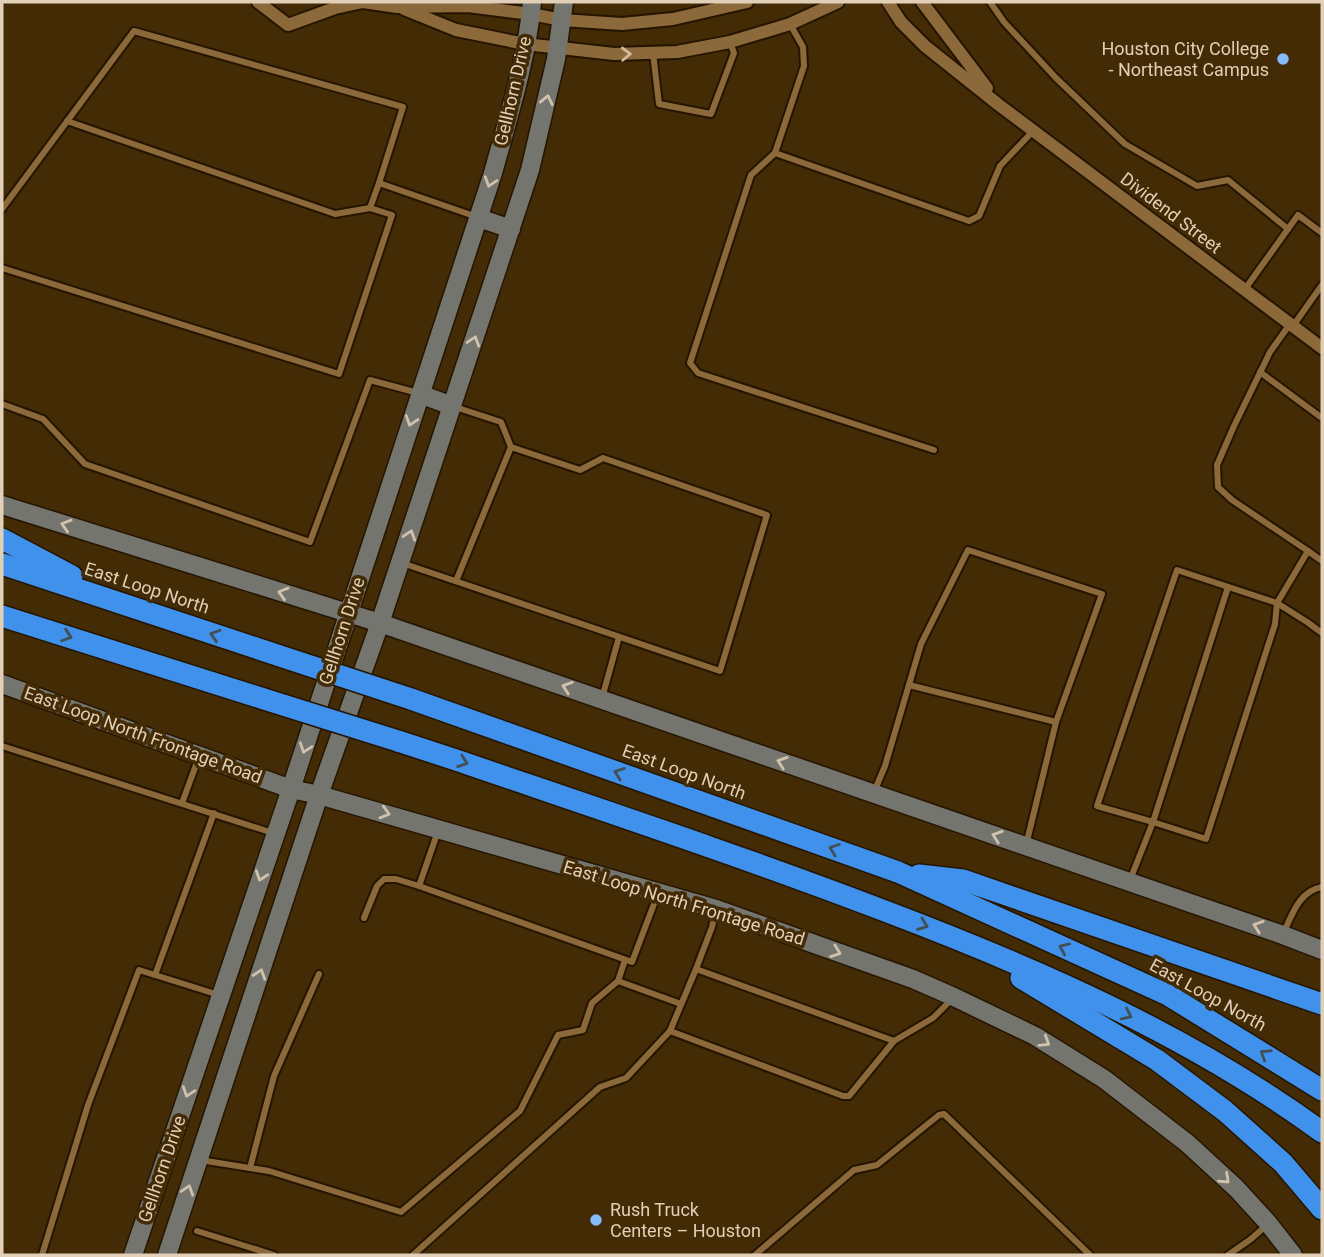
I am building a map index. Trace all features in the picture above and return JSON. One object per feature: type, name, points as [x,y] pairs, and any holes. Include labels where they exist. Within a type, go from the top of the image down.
[{"type":"highway","points":[[2,539],[130,607]]},
{"type":"highway","name":"East Loop North","points":[[2,564],[411,699],[898,872],[1167,995],[1322,1090]]},
{"type":"highway","points":[[2,615],[456,760],[819,885],[953,937],[1052,979],[1163,1032],[1258,1088],[1322,1132]]},
{"type":"highway","points":[[898,872],[963,880],[1322,1004]]},
{"type":"highway","points":[[953,937],[1176,1074],[1226,1111],[1283,1163],[1322,1209]]},
{"type":"main road","name":"Gellhorn Drive","points":[[167,1255],[530,170],[546,107],[564,2]]},
{"type":"main road","name":"Gellhorn Drive","points":[[133,1255],[291,789],[493,173],[512,106],[531,8]]},
{"type":"main road","points":[[478,218],[511,229]]},
{"type":"main road","points":[[420,394],[452,406]]},
{"type":"main road","points":[[2,505],[380,623],[1322,950]]},
{"type":"main road","name":"East Loop North Frontage Road","points":[[2,684],[291,789],[716,909],[913,979],[954,997],[1035,1036],[1104,1079],[1186,1143],[1236,1188],[1293,1255]]},
{"type":"main road","points":[[221,995],[250,1004]]},
{"type":"street","points":[[258,2],[288,25],[335,8],[363,2],[531,8],[562,20],[622,23],[673,19],[747,2]]},
{"type":"street","points":[[397,4],[456,30],[525,44],[614,54],[677,52],[730,43],[790,24],[838,2]]},
{"type":"street","name":"Dividend Street","points":[[888,2],[901,22],[925,46],[999,105],[1322,348]]},
{"type":"street","name":"Dividend Street","points":[[922,2],[999,105]]},
{"type":"lane","points":[[990,2],[1004,22],[1056,78],[1125,144],[1197,186],[1228,180],[1288,229]]},
{"type":"lane","points":[[790,24],[803,47],[804,66],[775,153],[751,175],[690,363],[698,373],[934,450]]},
{"type":"lane","points":[[2,209],[134,31],[403,107],[370,208]]},
{"type":"lane","points":[[653,53],[659,104],[711,114],[734,53],[730,43]]},
{"type":"lane","points":[[2,268],[339,374],[392,215],[370,208],[335,214],[67,121]]},
{"type":"lane","points":[[775,153],[969,221],[979,216],[1000,166],[1033,131]]},
{"type":"lane","points":[[379,184],[478,218]]},
{"type":"lane","points":[[1244,290],[1298,215],[1322,233]]},
{"type":"lane","points":[[1322,285],[1270,352],[1217,465],[1218,486],[1232,500],[1322,561]]},
{"type":"lane","points":[[1260,372],[1322,418]]},
{"type":"lane","points":[[2,404],[43,419],[85,464],[310,542],[370,380],[420,394]]},
{"type":"lane","points":[[452,406],[501,422],[511,447],[456,581]]},
{"type":"lane","points":[[401,562],[720,671],[767,515],[603,458],[580,470],[511,447]]},
{"type":"lane","points":[[873,793],[885,766],[921,644],[968,550],[1102,594],[1056,722],[1026,846]]},
{"type":"lane","points":[[1307,551],[1277,603],[1275,624],[1206,839],[1097,806],[1177,570],[1277,603],[1322,633]]},
{"type":"lane","points":[[1129,882],[1153,822],[1228,587]]},
{"type":"lane","points":[[601,699],[618,637]]},
{"type":"lane","points":[[909,685],[1056,722]]},
{"type":"lane","points":[[2,746],[275,834]]},
{"type":"lane","points":[[182,803],[200,756]]},
{"type":"lane","points":[[155,975],[214,813]]},
{"type":"lane","points":[[419,886],[438,829]]},
{"type":"lane","points":[[364,918],[377,887],[384,879],[396,879],[632,962],[659,892]]},
{"type":"lane","points":[[1283,935],[1299,900],[1317,887],[1322,887]]},
{"type":"lane","points":[[413,1255],[600,1087],[626,1078],[670,1031],[712,927],[716,909]]},
{"type":"lane","points":[[198,1159],[269,1171],[401,1212],[520,1111],[558,1035],[583,1030],[592,1003],[618,981],[625,960]]},
{"type":"lane","points":[[696,969],[894,1041]]},
{"type":"lane","points":[[42,1255],[88,1105],[139,970],[221,995]]},
{"type":"lane","points":[[250,1168],[274,1076],[318,974]]},
{"type":"lane","points":[[618,981],[681,1003]]},
{"type":"lane","points":[[670,1031],[849,1096],[894,1041],[933,1018],[954,997]]},
{"type":"lane","points":[[755,1255],[854,1170],[877,1165],[939,1115],[944,1114],[1090,1255]]},
{"type":"lane","points":[[1228,1255],[1268,1223]]},
{"type":"lane","points":[[197,1231],[274,1255]]},
{"type":"place","name":"Houston City College - Northeast Campus","points":[[1283,59]]},
{"type":"place","name":"Rush Truck Centers – Houston","points":[[596,1220]]}]
